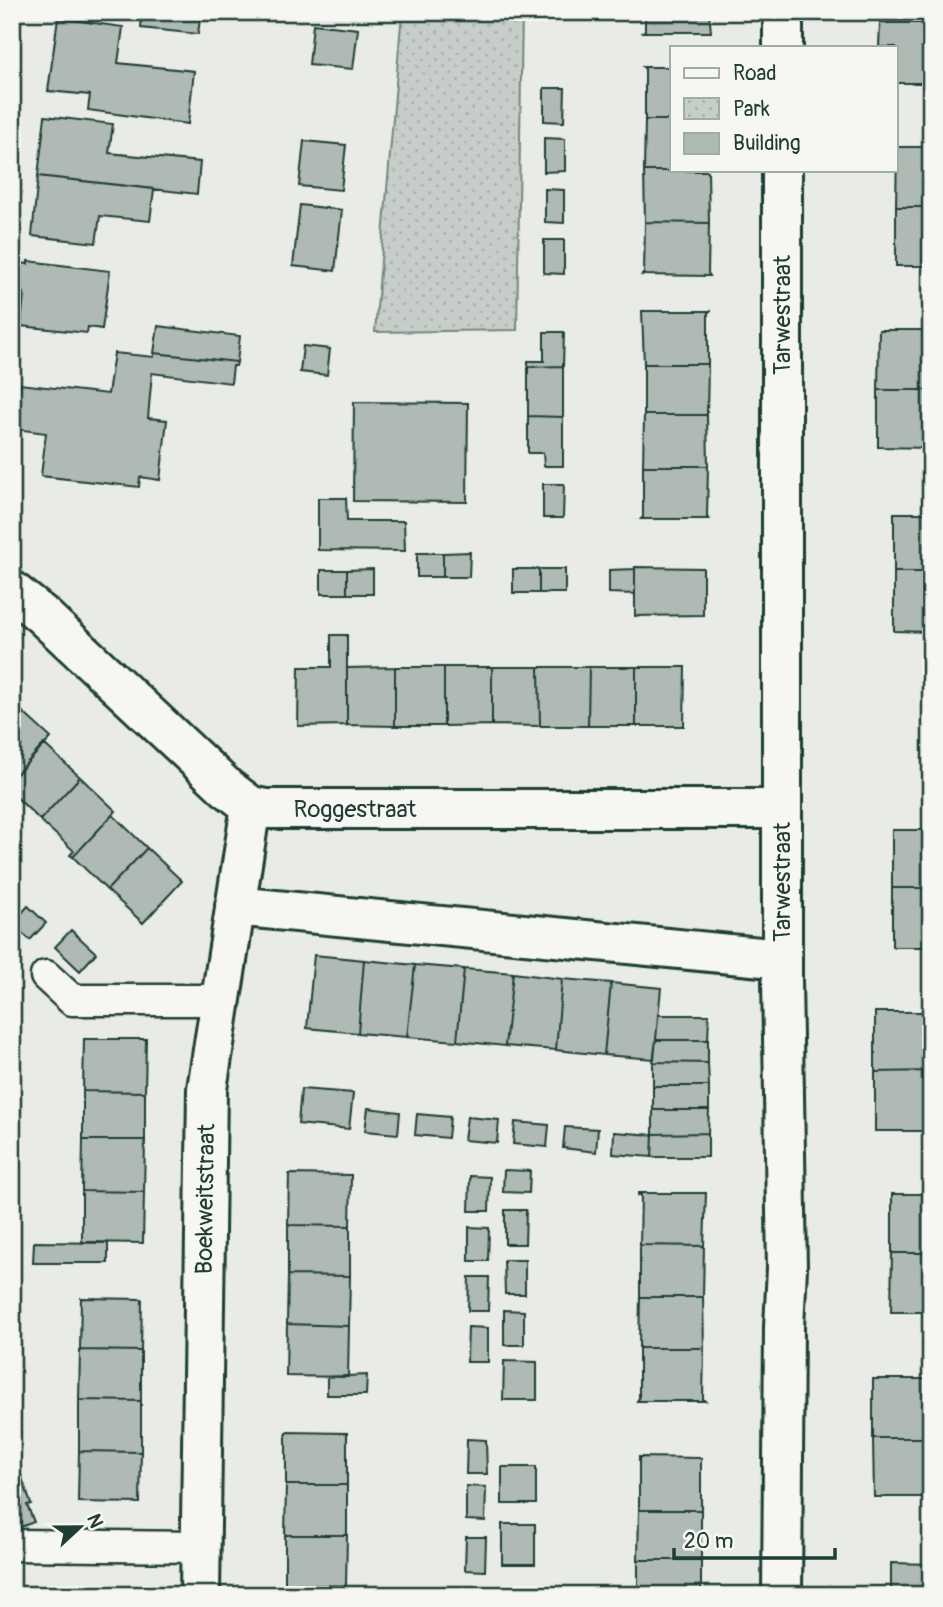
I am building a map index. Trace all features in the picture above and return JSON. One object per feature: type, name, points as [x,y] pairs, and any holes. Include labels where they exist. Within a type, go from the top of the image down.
[{"type":"street","points":[[783,12],[783,46]]},
{"type":"street","name":"Tarwestraat","points":[[782,172],[782,959],[787,1268],[782,1595]]},
{"type":"street","points":[[12,591],[41,614],[204,768],[251,806]]},
{"type":"street","name":"Roggestraat","points":[[251,806],[266,809],[782,809]]},
{"type":"street","name":"Boekweitstraat","points":[[200,1595],[207,1089],[251,806]]},
{"type":"street","points":[[235,906],[782,959]]},
{"type":"lane","points":[[46,976],[72,1000],[220,1000]]},
{"type":"lane","points":[[12,1545],[200,1547]]},
{"type":"green space","points":[[402,12],[522,12],[517,330],[375,332]]},
{"type":"building","points":[[142,12],[201,12],[198,34],[141,28]]},
{"type":"building","points":[[645,12],[709,12],[711,32],[643,32]]},
{"type":"building","points":[[880,12],[931,12],[931,23],[880,23]]},
{"type":"building","points":[[58,18],[123,27],[118,63],[194,71],[188,124],[88,110],[90,95],[48,91]]},
{"type":"building","points":[[880,23],[931,23],[931,83],[898,83],[898,46],[879,46]]},
{"type":"building","points":[[313,24],[358,29],[353,69],[309,65]]},
{"type":"building","points":[[643,67],[670,67],[670,120],[645,120]]},
{"type":"building","points":[[544,88],[565,88],[564,122],[544,121]]},
{"type":"building","points":[[45,116],[113,124],[109,153],[200,162],[197,194],[38,176]]},
{"type":"building","points":[[645,120],[670,120],[670,171],[644,171]]},
{"type":"building","points":[[544,138],[565,139],[565,171],[544,172]]},
{"type":"building","points":[[304,141],[346,145],[341,190],[299,186]]},
{"type":"building","points":[[898,147],[931,147],[931,207],[896,207]]},
{"type":"building","points":[[644,171],[708,172],[709,223],[645,222]]},
{"type":"building","points":[[38,176],[154,189],[150,221],[100,216],[96,243],[32,236]]},
{"type":"building","points":[[545,189],[564,190],[564,223],[545,222]]},
{"type":"building","points":[[300,205],[342,210],[335,271],[293,266]]},
{"type":"building","points":[[896,207],[931,207],[931,266],[896,266]]},
{"type":"building","points":[[645,222],[709,223],[710,276],[642,275]]},
{"type":"building","points":[[544,240],[564,240],[564,274],[544,273]]},
{"type":"building","points":[[28,261],[110,271],[102,329],[88,327],[87,333],[21,326],[24,293],[18,292],[21,263],[28,264]]},
{"type":"building","points":[[642,311],[710,311],[708,364],[644,364]]},
{"type":"building","points":[[158,326],[240,336],[237,362],[154,353]]},
{"type":"building","points":[[879,330],[931,330],[931,390],[878,390]]},
{"type":"building","points":[[544,332],[564,332],[563,366],[528,367],[528,361],[544,361]]},
{"type":"building","points":[[303,346],[330,349],[327,375],[300,372]]},
{"type":"building","points":[[114,353],[154,357],[154,353],[237,362],[236,366],[233,366],[231,383],[152,373],[148,418],[167,420],[160,480],[140,477],[139,487],[41,476],[46,433],[15,429],[17,409],[12,405],[12,391],[19,388],[20,384],[108,394]]},
{"type":"building","points":[[644,364],[708,364],[707,415],[644,415]]},
{"type":"building","points":[[563,366],[563,417],[528,416],[528,367]]},
{"type":"building","points":[[878,390],[931,390],[931,448],[878,447]]},
{"type":"building","points":[[354,402],[468,403],[467,502],[353,501]]},
{"type":"building","points":[[644,415],[707,415],[708,466],[643,466]]},
{"type":"building","points":[[528,416],[563,417],[563,466],[544,466],[543,453],[528,453]]},
{"type":"building","points":[[643,466],[708,466],[709,519],[641,519]]},
{"type":"building","points":[[543,484],[564,484],[563,518],[543,518]]},
{"type":"building","points":[[318,498],[346,498],[347,521],[404,521],[405,551],[318,550]]},
{"type":"building","points":[[894,513],[931,513],[931,572],[894,572]]},
{"type":"building","points":[[470,552],[469,577],[443,577],[443,553]]},
{"type":"building","points":[[417,553],[443,553],[443,577],[417,577]]},
{"type":"building","points":[[635,567],[703,568],[703,615],[635,616]]},
{"type":"building","points":[[373,569],[373,594],[347,594],[347,570]]},
{"type":"building","points":[[513,569],[539,569],[539,593],[513,593]]},
{"type":"building","points":[[539,569],[565,569],[565,593],[539,593]]},
{"type":"building","points":[[635,569],[635,594],[609,593],[609,570]]},
{"type":"building","points":[[321,570],[347,570],[347,594],[321,594]]},
{"type":"building","points":[[894,572],[931,572],[931,632],[894,631]]},
{"type":"building","points":[[331,635],[347,635],[347,725],[298,726],[299,667],[331,667]]},
{"type":"building","points":[[395,667],[395,726],[347,725],[347,668]]},
{"type":"building","points":[[395,667],[444,667],[444,726],[395,726]]},
{"type":"building","points":[[444,667],[492,667],[492,725],[444,726]]},
{"type":"building","points":[[492,667],[539,667],[540,726],[492,725]]},
{"type":"building","points":[[539,667],[589,667],[588,726],[540,726]]},
{"type":"building","points":[[589,667],[636,667],[636,726],[588,726]]},
{"type":"building","points":[[636,667],[685,667],[684,726],[636,726]]},
{"type":"building","points":[[15,705],[51,738],[12,779],[12,709]]},
{"type":"building","points":[[44,744],[80,777],[40,820],[12,793],[12,779]]},
{"type":"building","points":[[80,777],[116,811],[73,857],[70,855],[74,851],[40,820]]},
{"type":"building","points":[[116,811],[113,815],[147,848],[107,890],[73,857]]},
{"type":"building","points":[[892,830],[931,830],[931,888],[892,888]]},
{"type":"building","points":[[147,848],[182,881],[143,923],[107,890]]},
{"type":"building","points":[[892,888],[931,888],[931,947],[892,947]]},
{"type":"building","points":[[28,906],[46,923],[30,940],[12,924]]},
{"type":"building","points":[[71,930],[96,953],[80,971],[55,947]]},
{"type":"building","points":[[314,955],[364,960],[358,1033],[307,1028]]},
{"type":"building","points":[[364,960],[415,965],[407,1037],[358,1033]]},
{"type":"building","points":[[415,965],[464,969],[457,1041],[407,1037]]},
{"type":"building","points":[[464,969],[513,973],[505,1046],[457,1041]]},
{"type":"building","points":[[513,973],[562,979],[556,1050],[505,1046]]},
{"type":"building","points":[[562,979],[611,983],[604,1055],[556,1050]]},
{"type":"building","points":[[611,983],[661,988],[654,1059],[604,1055]]},
{"type":"building","points":[[875,1012],[931,1012],[931,1071],[875,1072]]},
{"type":"building","points":[[658,1015],[709,1015],[708,1040],[656,1040]]},
{"type":"building","points":[[84,1039],[146,1039],[145,1092],[83,1091]]},
{"type":"building","points":[[656,1040],[708,1040],[708,1063],[653,1062]]},
{"type":"building","points":[[653,1062],[708,1063],[709,1086],[653,1086]]},
{"type":"building","points":[[931,1071],[931,1131],[875,1131],[875,1072]]},
{"type":"building","points":[[653,1086],[709,1086],[709,1110],[653,1110]]},
{"type":"building","points":[[301,1089],[353,1093],[349,1129],[298,1124]]},
{"type":"building","points":[[83,1091],[145,1092],[145,1140],[83,1140]]},
{"type":"building","points":[[368,1108],[400,1112],[398,1134],[365,1131]]},
{"type":"building","points":[[653,1110],[709,1110],[708,1133],[653,1134]]},
{"type":"building","points":[[417,1114],[450,1117],[448,1138],[415,1135]]},
{"type":"building","points":[[467,1117],[499,1120],[497,1143],[464,1140]]},
{"type":"building","points":[[515,1122],[549,1125],[547,1147],[513,1144]]},
{"type":"building","points":[[565,1127],[598,1129],[596,1152],[563,1148]]},
{"type":"building","points":[[614,1132],[653,1135],[652,1157],[613,1154]]},
{"type":"building","points":[[708,1133],[708,1157],[652,1157],[653,1134]]},
{"type":"building","points":[[83,1140],[145,1140],[144,1192],[82,1191]]},
{"type":"building","points":[[504,1170],[530,1171],[529,1193],[503,1192]]},
{"type":"building","points":[[289,1174],[351,1175],[350,1226],[288,1225]]},
{"type":"building","points":[[470,1176],[490,1177],[489,1211],[469,1211]]},
{"type":"building","points":[[82,1191],[144,1192],[143,1243],[82,1242]]},
{"type":"building","points":[[638,1193],[706,1193],[704,1246],[640,1245],[641,1194]]},
{"type":"building","points":[[892,1194],[931,1194],[931,1253],[892,1253]]},
{"type":"building","points":[[505,1210],[526,1210],[525,1244],[505,1244]]},
{"type":"building","points":[[288,1225],[350,1226],[350,1276],[288,1275]]},
{"type":"building","points":[[469,1227],[489,1228],[488,1261],[469,1261]]},
{"type":"building","points":[[34,1242],[108,1243],[108,1263],[33,1263]]},
{"type":"building","points":[[640,1245],[704,1246],[703,1297],[640,1297]]},
{"type":"building","points":[[892,1253],[931,1253],[931,1312],[891,1312]]},
{"type":"building","points":[[504,1260],[525,1260],[525,1294],[505,1294]]},
{"type":"building","points":[[288,1275],[350,1276],[349,1326],[287,1324]]},
{"type":"building","points":[[469,1277],[489,1277],[488,1311],[468,1311]]},
{"type":"building","points":[[640,1297],[703,1297],[704,1348],[639,1348]]},
{"type":"building","points":[[81,1298],[142,1299],[141,1351],[80,1350]]},
{"type":"building","points":[[504,1310],[524,1311],[524,1345],[504,1345]]},
{"type":"building","points":[[287,1324],[349,1326],[348,1377],[286,1376]]},
{"type":"building","points":[[468,1327],[488,1328],[488,1362],[467,1362]]},
{"type":"building","points":[[639,1348],[704,1348],[705,1401],[637,1401]]},
{"type":"building","points":[[80,1350],[141,1351],[141,1401],[79,1400]]},
{"type":"building","points":[[504,1361],[537,1362],[537,1400],[503,1400]]},
{"type":"building","points":[[367,1375],[366,1395],[327,1395],[327,1377]]},
{"type":"building","points":[[873,1379],[931,1379],[931,1438],[873,1438]]},
{"type":"building","points":[[79,1400],[141,1401],[141,1452],[79,1451]]},
{"type":"building","points":[[286,1432],[347,1433],[347,1485],[286,1485]]},
{"type":"building","points":[[873,1438],[931,1438],[931,1497],[874,1497]]},
{"type":"building","points":[[467,1439],[486,1440],[487,1474],[466,1474]]},
{"type":"building","points":[[79,1451],[141,1452],[140,1503],[78,1502]]},
{"type":"building","points":[[639,1457],[701,1458],[701,1510],[639,1510]]},
{"type":"building","points":[[502,1467],[536,1467],[536,1504],[502,1504]]},
{"type":"building","points":[[20,1472],[31,1504],[27,1505],[34,1522],[18,1528],[12,1513],[12,1475]]},
{"type":"building","points":[[286,1485],[347,1485],[347,1535],[285,1535]]},
{"type":"building","points":[[466,1486],[486,1487],[485,1521],[466,1520]]},
{"type":"building","points":[[639,1510],[701,1510],[701,1560],[638,1560]]},
{"type":"building","points":[[502,1524],[535,1524],[535,1564],[502,1564]]},
{"type":"building","points":[[285,1535],[347,1535],[346,1586],[285,1585]]},
{"type":"building","points":[[466,1537],[486,1537],[485,1571],[465,1570]]},
{"type":"building","points":[[638,1560],[701,1560],[701,1595],[638,1595]]},
{"type":"building","points":[[891,1563],[931,1564],[931,1595],[891,1595]]},
{"type":"building","points":[[285,1585],[346,1586],[346,1595],[285,1595]]}]
